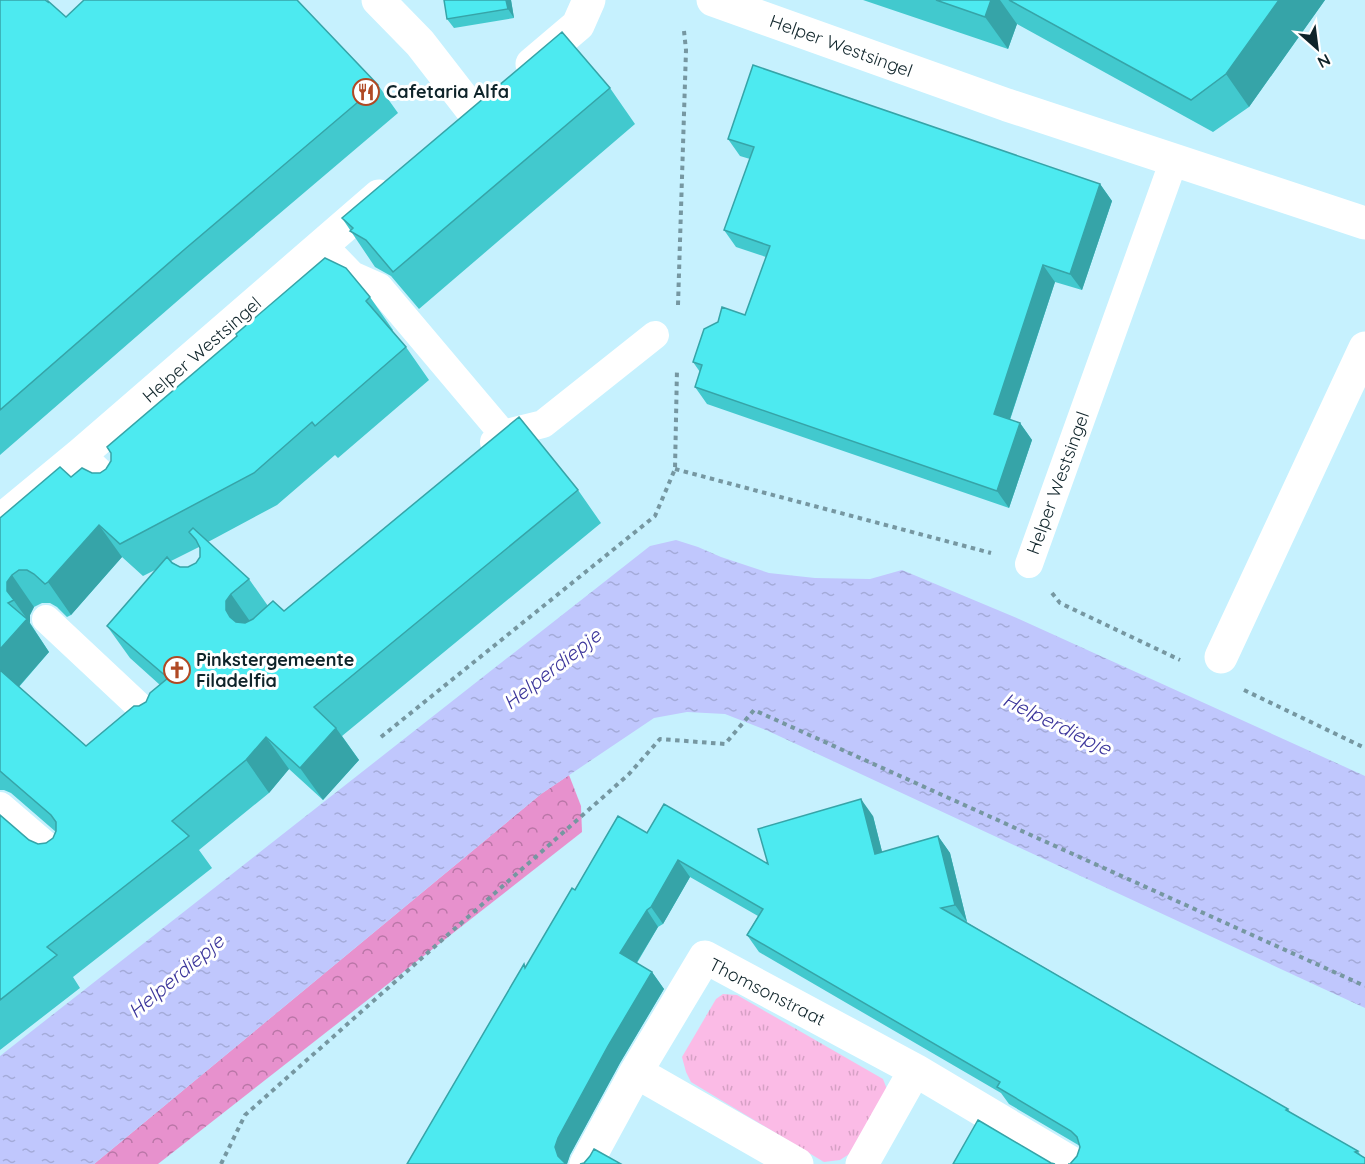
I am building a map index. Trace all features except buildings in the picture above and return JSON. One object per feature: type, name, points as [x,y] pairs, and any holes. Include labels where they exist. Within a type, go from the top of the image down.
[{"type":"street","points":[[388,3],[420,43],[466,121],[578,25],[589,0]]},
{"type":"street","name":"Helper Westsingel","points":[[713,0],[1007,105],[1365,223]]},
{"type":"street","name":"Helper Westsingel","points":[[0,521],[404,176]]},
{"type":"street","points":[[1221,657],[1365,348]]},
{"type":"street","name":"Thomsonstraat","points":[[586,1164],[636,1072],[705,957],[915,1070],[1073,1164]]},
{"type":"street","points":[[862,1164],[915,1070]]},
{"type":"street","points":[[636,1072],[797,1164]]},
{"type":"lane","name":"Helper Westsingel","points":[[1029,564],[1174,160]]},
{"type":"lane","points":[[323,245],[352,275],[379,287],[503,434]]},
{"type":"lane","points":[[476,457],[503,434],[543,424],[655,335]]},
{"type":"lane","points":[[81,454],[117,490]]},
{"type":"lane","points":[[46,619],[157,723]]},
{"type":"lane","points":[[0,806],[63,860]]},
{"type":"path","name":"Helper Westsingel","points":[[675,469],[1029,564]]},
{"type":"path","points":[[221,1164],[245,1115],[629,774],[660,739],[725,744],[754,710],[1365,986]]},
{"type":"green space","points":[[569,775],[581,806],[582,832],[158,1164],[94,1164],[541,794]]},
{"type":"green space","points":[[723,994],[737,995],[883,1079],[890,1097],[857,1149],[840,1160],[824,1162],[691,1082],[682,1057],[716,999]]},
{"type":"water","name":"Helperdiepje","points":[[676,540],[769,573],[815,578],[870,579],[902,570],[1019,619],[1365,776],[1365,1008],[766,730],[725,714],[687,712],[654,718],[541,794],[94,1164],[0,1164],[0,1056],[650,546]]},
{"type":"place","name":"Cafetaria Alfa","points":[[366,92]]},
{"type":"place","name":"Pinkstergemeente Filadelfia","points":[[177,670]]}]
